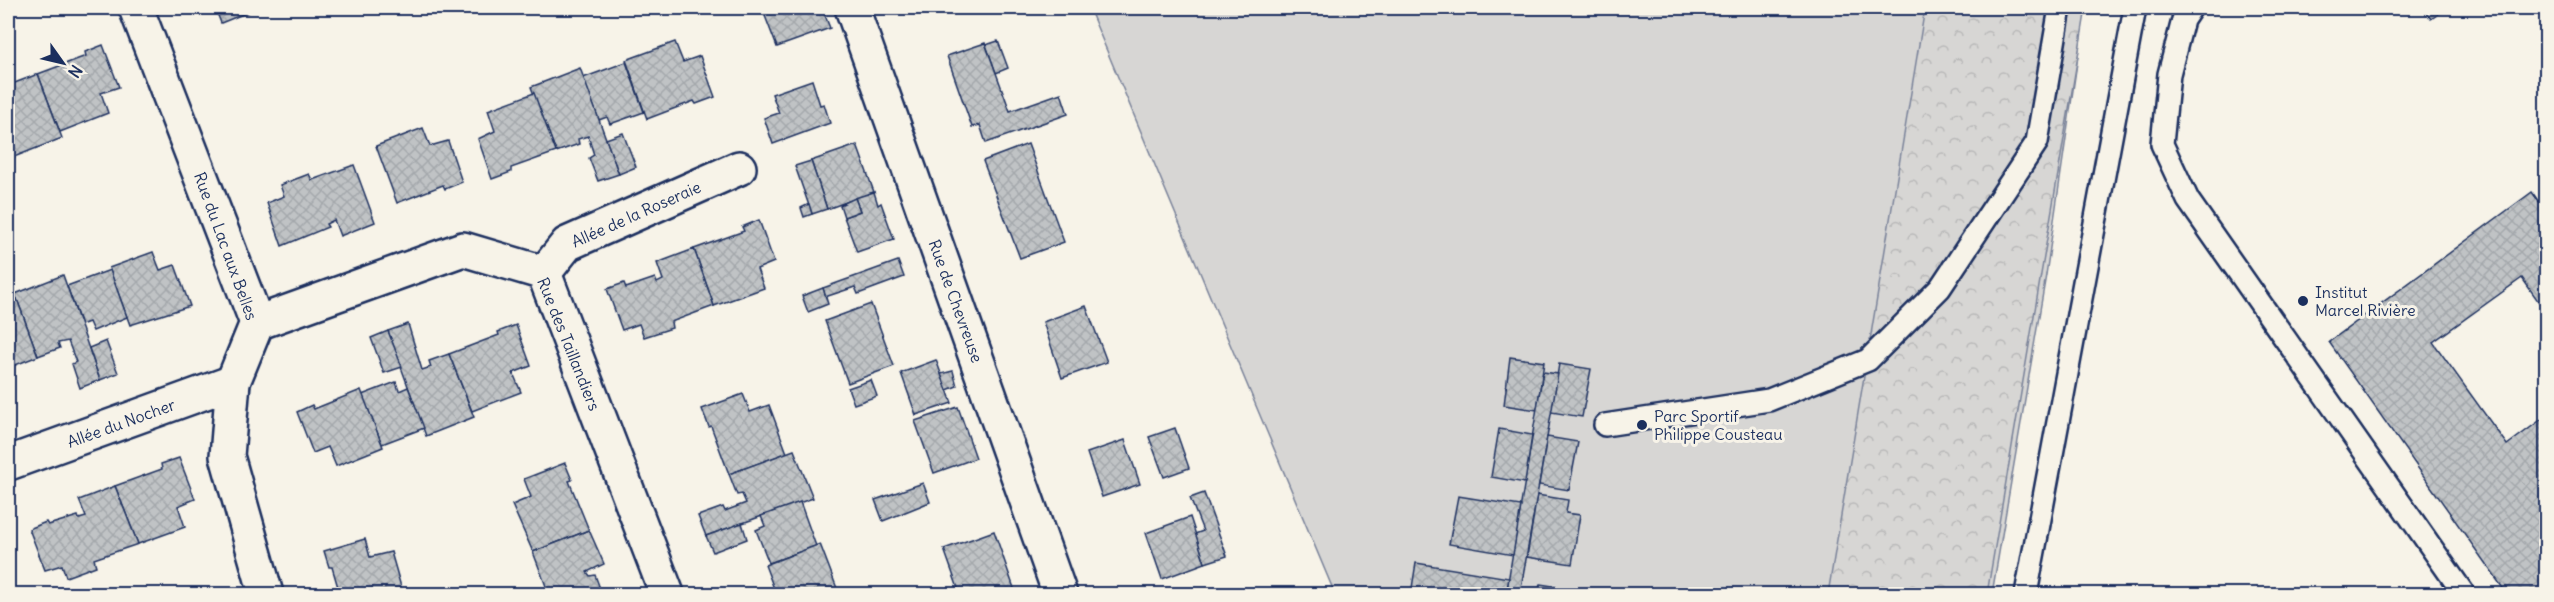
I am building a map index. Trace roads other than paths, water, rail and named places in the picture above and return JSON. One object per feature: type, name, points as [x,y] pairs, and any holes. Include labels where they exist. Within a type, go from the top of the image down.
[{"type":"street","name":"Rue du Lac aux Belles","points":[[136,8],[257,323],[232,382],[227,456],[266,594]]},
{"type":"street","name":"Rue de Chevreuse","points":[[852,8],[1060,594]]},
{"type":"street","name":"Allée de la Roseraie","points":[[544,273],[567,244],[739,168]]},
{"type":"street","name":"Rue des Taillandiers","points":[[257,323],[463,249],[544,273],[667,594]]},
{"type":"street","name":"Allée du Nocher","points":[[9,463],[232,382]]},
{"type":"lane","points":[[1605,426],[1769,400],[1868,360],[1940,288],[2037,142],[2060,8]]},
{"type":"lane","points":[[2026,594],[2135,8]]},
{"type":"lane","points":[[2191,8],[2182,20],[2169,74],[2162,144],[2188,200],[2464,594]]},
{"type":"place","name":"Institut Marcel Rivière","points":[[2303,301]]},
{"type":"place","name":"Parc Sportif Philippe Cousteau","points":[[1642,425]]}]
